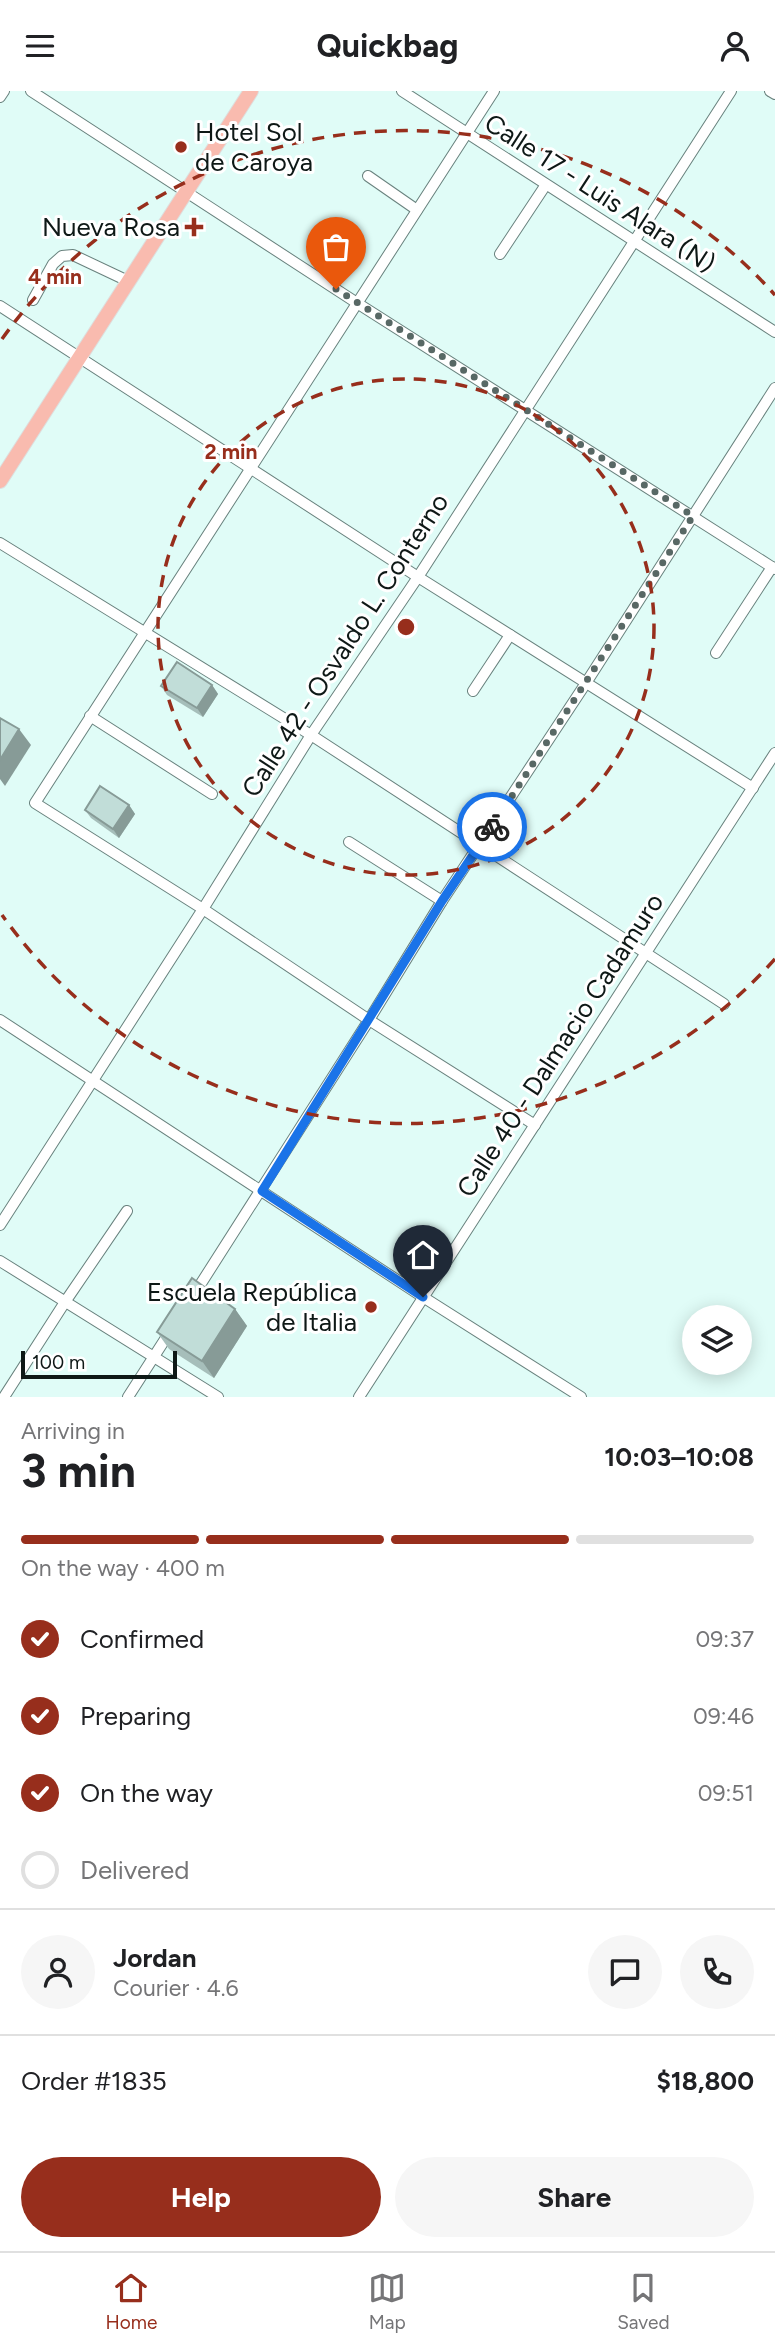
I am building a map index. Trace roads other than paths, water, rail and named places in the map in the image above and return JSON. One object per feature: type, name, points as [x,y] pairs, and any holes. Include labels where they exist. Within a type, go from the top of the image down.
[{"type":"main road","points":[[0,481],[251,91]]},
{"type":"street","points":[[0,97],[4,91]]},
{"type":"street","points":[[31,91],[357,303],[774,568],[716,653]]},
{"type":"street","name":"Calle 17 - Luis Alara (N)","points":[[402,91],[545,186],[775,332]]},
{"type":"street","points":[[494,91],[34,803],[203,909],[369,1020],[535,1125]]},
{"type":"street","name":"Calle 42 - Osvaldo L. Conterno","points":[[0,1225],[311,735],[418,576],[731,91]]},
{"type":"street","points":[[770,91],[775,95]]},
{"type":"street","points":[[368,176],[417,210]]},
{"type":"street","points":[[500,254],[545,186]]},
{"type":"street","points":[[33,300],[53,264],[62,256],[73,255],[128,281]]},
{"type":"street","points":[[0,306],[510,635],[753,788]]},
{"type":"street","points":[[190,1301],[262,1191],[442,901],[775,388]]},
{"type":"street","points":[[0,543],[311,735],[724,1004]]},
{"type":"street","points":[[473,691],[510,635]]},
{"type":"street","points":[[90,716],[212,794]]},
{"type":"street","name":"Calle 40 - Dalmacio Cadamuro","points":[[359,1397],[775,753]]},
{"type":"street","points":[[349,842],[442,901]]},
{"type":"street","points":[[0,1020],[423,1297],[581,1397]]},
{"type":"street","points":[[4,1397],[127,1211]]},
{"type":"street","points":[[0,1261],[218,1397]]},
{"type":"street","points":[[128,1397],[176,1324]]},
{"type":"place","name":"Hotel Sol de Caroya","points":[[181,147]]},
{"type":"place","name":"Nueva Rosa","points":[[194,227]]},
{"type":"place","name":"Escuela República de Italia","points":[[371,1307]]}]
